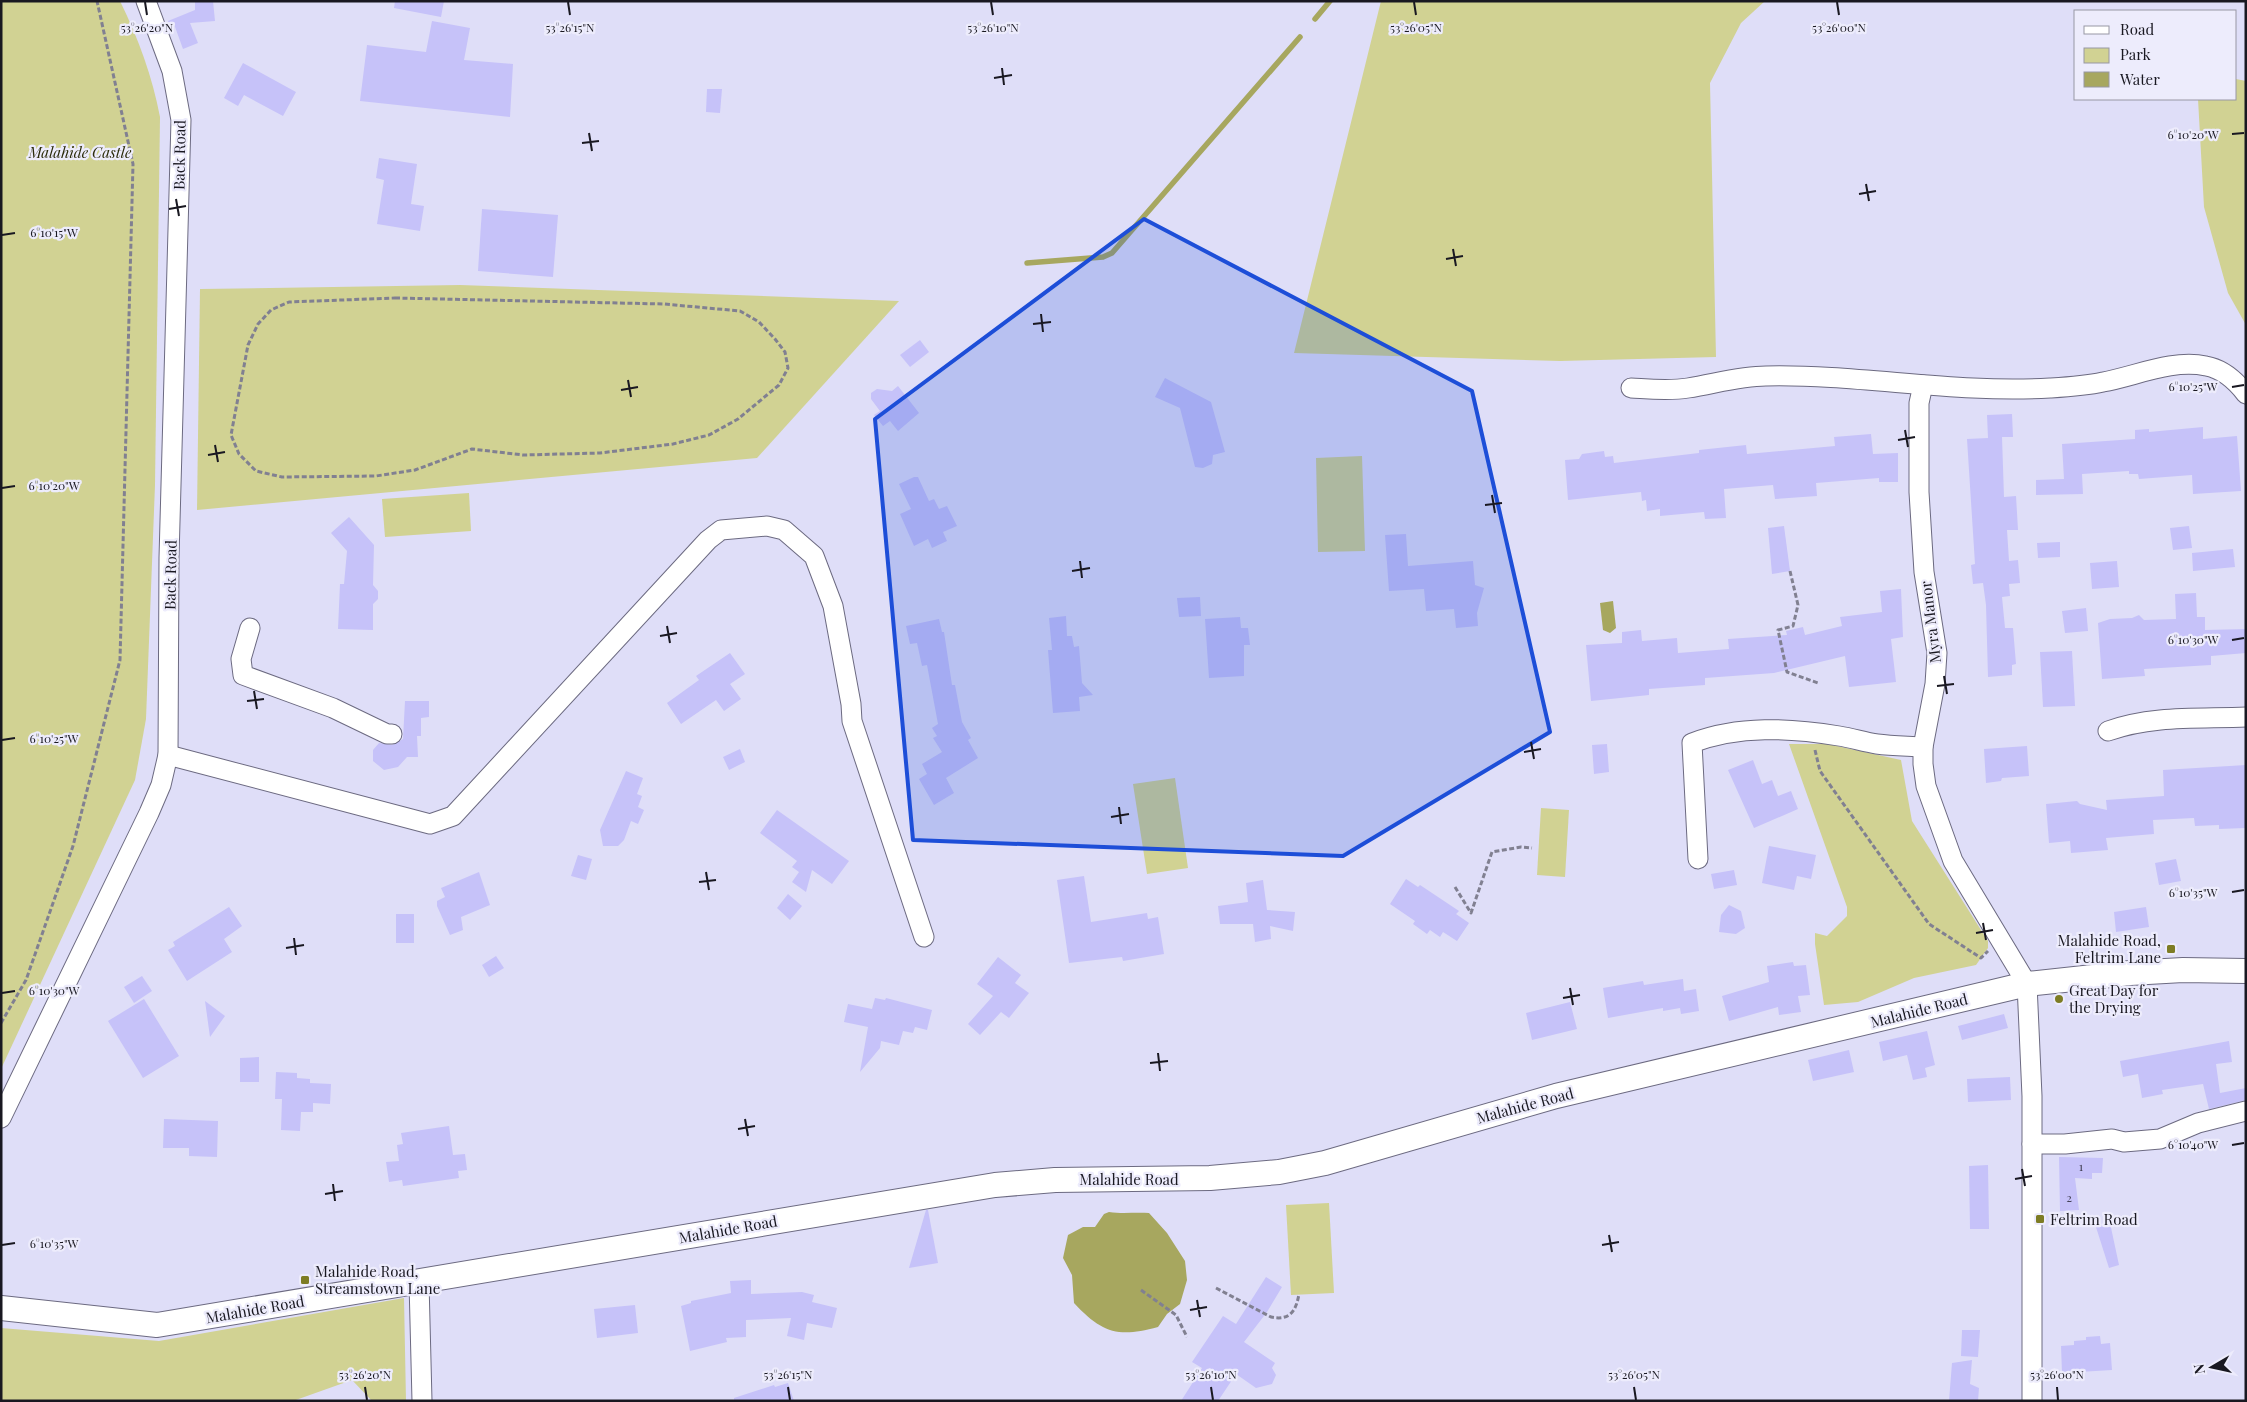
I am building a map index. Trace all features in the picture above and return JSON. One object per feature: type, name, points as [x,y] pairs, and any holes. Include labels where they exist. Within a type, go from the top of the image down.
[{"type":"main road","name":"Malahide Road","points":[[1,1308],[157,1325],[995,1184],[1055,1180],[1210,1178],[1280,1172],[1325,1163],[1556,1096],[2027,984],[2130,973],[2183,970],[2246,971]]},
{"type":"street","name":"Back Road","points":[[1,1118],[150,813],[161,785],[168,754],[169,558],[181,120],[172,71],[146,1]]},
{"type":"street","points":[[1631,388],[1686,389],[1743,377],[1765,376],[2032,389],[2068,387],[2102,382],[2178,365],[2207,366],[2225,373],[2238,383],[2246,394]]},
{"type":"street","name":"Myra Manor","points":[[1923,385],[1919,402],[1919,492],[1924,572],[1937,653],[1935,684],[1923,748],[1926,786],[1953,861],[2027,984]]},
{"type":"street","points":[[168,754],[430,824],[442,821],[453,816],[708,540],[721,530],[767,526],[784,530],[814,556],[833,606],[851,704],[852,721],[924,937]]},
{"type":"street","points":[[250,628],[241,659],[243,675],[333,708],[387,734],[392,734]]},
{"type":"street","points":[[2108,731],[2145,721],[2246,717]]},
{"type":"street","points":[[1698,859],[1691,765],[1692,743],[1710,736],[1736,731],[1770,729],[1814,732],[1876,744],[1923,748]]},
{"type":"street","points":[[2027,984],[2032,1144],[2032,1401]]},
{"type":"street","points":[[2032,1144],[2065,1144],[2112,1139],[2124,1142],[2160,1139],[2198,1123],[2246,1111]]},
{"type":"street","points":[[419,1282],[422,1401]]},
{"type":"path","points":[[1,1023],[26,980],[73,846],[120,660],[134,164],[97,1]]},
{"type":"path","points":[[395,298],[664,304],[740,311],[759,322],[775,339],[785,352],[788,368],[779,385],[738,419],[709,435],[673,444],[600,452],[523,455],[472,449],[415,470],[376,476],[290,478],[256,471],[239,454],[231,435],[248,345],[258,324],[271,310],[289,302],[395,298]]},
{"type":"path","points":[[1790,571],[1798,605],[1793,626],[1778,630],[1787,672],[1818,683]]},
{"type":"path","points":[[1814,732],[1813,744],[1820,771],[1929,924],[1981,958],[2000,940]]},
{"type":"path","points":[[1455,888],[1471,913],[1492,852],[1521,847],[1532,848]]},
{"type":"path","points":[[1216,1288],[1271,1317],[1279,1319],[1290,1315],[1297,1308],[1299,1294]]},
{"type":"path","points":[[1141,1290],[1176,1315],[1186,1337]]},
{"type":"highlighted area","points":[[1144,219],[1472,391],[1550,732],[1343,856],[913,840],[875,419]]},
{"type":"green space","name":"Malahide Castle","points":[[1,1],[120,1],[144,58],[160,117],[155,485],[146,719],[135,780],[1,1069]]},
{"type":"green space","points":[[1381,1],[1765,1],[1741,23],[1710,83],[1716,357],[1560,361],[1294,353]]},
{"type":"green space","points":[[2237,79],[2246,81],[2246,325],[2228,293],[2204,207],[2198,100],[2237,100]]},
{"type":"green space","points":[[460,285],[899,301],[757,458],[197,510],[200,289]]},
{"type":"green space","points":[[1362,456],[1365,551],[1318,552],[1316,458]]},
{"type":"green space","points":[[469,493],[471,531],[385,537],[382,499]]},
{"type":"green space","points":[[1789,744],[1828,744],[1901,760],[1912,821],[1988,941],[1988,948],[1976,965],[1914,978],[1858,1002],[1824,1005],[1815,933],[1827,936],[1847,916],[1847,907]]},
{"type":"green space","points":[[1175,778],[1188,868],[1147,874],[1133,784]]},
{"type":"green space","points":[[1541,808],[1569,810],[1565,877],[1537,875]]},
{"type":"green space","points":[[1329,1203],[1334,1293],[1291,1295],[1286,1205]]},
{"type":"green space","points":[[404,1298],[406,1401],[372,1401],[352,1380],[293,1401],[1,1401],[1,1328],[159,1341]]},
{"type":"water","points":[[1613,601],[1616,628],[1610,633],[1603,630],[1600,603]]},
{"type":"water","points":[[1109,1212],[1149,1213],[1167,1233],[1185,1261],[1187,1280],[1180,1304],[1167,1314],[1158,1327],[1132,1332],[1112,1330],[1102,1327],[1093,1321],[1074,1303],[1072,1275],[1063,1258],[1068,1235],[1083,1227],[1095,1227],[1104,1214]]},
{"type":"building","points":[[195,1],[213,1],[215,21],[190,23],[198,43],[183,49],[174,24],[169,25],[168,21],[195,10]]},
{"type":"building","points":[[395,1],[444,1],[441,17],[394,8]]},
{"type":"building","points":[[432,21],[470,28],[464,60],[513,64],[510,117],[360,101],[367,45],[426,52]]},
{"type":"building","points":[[243,63],[296,92],[283,116],[244,95],[238,106],[224,98]]},
{"type":"building","points":[[707,89],[722,89],[720,113],[706,112]]},
{"type":"building","points":[[379,158],[417,164],[411,204],[424,206],[420,231],[377,224],[384,180],[376,178]]},
{"type":"building","points":[[482,209],[558,215],[553,277],[478,271]]},
{"type":"building","points":[[920,340],[929,352],[910,367],[900,355]]},
{"type":"building","points":[[1165,378],[1211,402],[1225,452],[1213,455],[1212,464],[1203,468],[1195,467],[1180,408],[1155,397]]},
{"type":"building","points":[[898,386],[919,413],[898,431],[890,421],[883,426],[874,415],[880,411],[871,399],[871,393],[877,389],[892,391]]},
{"type":"building","points":[[2012,414],[2013,437],[2002,437],[2004,497],[2016,496],[2018,530],[2007,530],[2009,561],[2018,560],[2020,583],[2009,584],[2010,596],[2002,597],[2005,628],[2013,628],[2016,664],[2012,665],[2012,675],[1988,677],[1986,605],[1983,583],[1973,584],[1971,565],[1975,564],[1967,439],[1988,438],[1987,415]]},
{"type":"building","points":[[2203,427],[2203,439],[2237,436],[2241,491],[2193,494],[2192,475],[2139,479],[2138,474],[2129,474],[2129,471],[2082,474],[2083,494],[2036,495],[2036,480],[2064,479],[2062,444],[2135,439],[2135,430],[2149,429],[2149,432]]},
{"type":"building","points":[[1871,434],[1873,454],[1898,453],[1898,482],[1879,482],[1879,478],[1816,483],[1817,496],[1775,499],[1773,485],[1724,489],[1726,518],[1705,519],[1704,512],[1660,516],[1660,509],[1647,511],[1646,500],[1642,501],[1641,492],[1568,500],[1565,460],[1579,459],[1582,454],[1604,451],[1605,457],[1613,456],[1614,463],[1699,453],[1699,450],[1746,445],[1747,454],[1835,446],[1834,437]]},
{"type":"building","points":[[918,477],[929,501],[934,499],[939,509],[947,506],[957,526],[943,532],[947,541],[932,548],[928,539],[914,546],[900,514],[911,509],[899,484]]},
{"type":"building","points":[[349,517],[374,545],[373,585],[378,591],[378,599],[373,604],[373,630],[338,629],[340,584],[344,584],[347,551],[331,533]]},
{"type":"building","points":[[1784,526],[1790,571],[1772,574],[1768,528]]},
{"type":"building","points":[[2189,526],[2192,548],[2173,550],[2170,528]]},
{"type":"building","points":[[1406,534],[1408,566],[1473,561],[1475,585],[1484,588],[1477,613],[1478,626],[1456,628],[1454,609],[1426,611],[1424,589],[1389,591],[1385,535]]},
{"type":"building","points":[[2060,542],[2060,557],[2038,558],[2037,543]]},
{"type":"building","points":[[2233,549],[2235,567],[2193,571],[2192,553]]},
{"type":"building","points":[[2117,561],[2119,587],[2092,589],[2090,563]]},
{"type":"building","points":[[1901,589],[1903,637],[1891,639],[1896,682],[1849,687],[1845,656],[1774,673],[1705,678],[1705,685],[1649,689],[1649,695],[1591,701],[1586,645],[1622,643],[1622,632],[1641,630],[1642,641],[1677,638],[1678,653],[1729,649],[1728,639],[1787,635],[1786,631],[1803,627],[1805,635],[1842,626],[1840,617],[1882,612],[1880,591]]},
{"type":"building","points":[[2196,593],[2197,617],[2205,617],[2205,630],[2246,629],[2246,653],[2211,656],[2211,665],[2144,669],[2145,676],[2102,679],[2098,623],[2110,619],[2132,618],[2139,615],[2144,620],[2176,619],[2175,594]]},
{"type":"building","points":[[1200,597],[1201,616],[1179,617],[1177,598]]},
{"type":"building","points":[[2086,608],[2088,631],[2065,633],[2062,611]]},
{"type":"building","points":[[1066,616],[1067,636],[1072,636],[1074,647],[1079,646],[1082,683],[1093,695],[1079,697],[1080,711],[1053,713],[1048,650],[1052,650],[1049,618]]},
{"type":"building","points":[[1240,617],[1241,628],[1248,628],[1250,645],[1244,645],[1244,676],[1209,678],[1205,619]]},
{"type":"building","points":[[939,619],[942,632],[944,632],[952,685],[955,685],[962,722],[971,738],[968,740],[978,758],[946,778],[954,793],[934,805],[919,779],[927,774],[922,764],[942,752],[933,738],[937,736],[932,728],[938,724],[927,665],[922,666],[917,643],[910,644],[906,626]]},
{"type":"building","points":[[2072,651],[2075,706],[2043,707],[2040,652]]},
{"type":"building","points":[[730,653],[745,674],[730,684],[741,699],[724,711],[716,700],[681,724],[667,703],[699,680],[696,676]]},
{"type":"building","points":[[405,701],[429,701],[429,717],[421,718],[421,736],[417,736],[418,757],[407,757],[398,767],[384,770],[373,761],[373,750],[379,743],[392,745],[403,739]]},
{"type":"building","points":[[1607,744],[1609,772],[1594,774],[1592,745]]},
{"type":"building","points":[[2027,746],[2029,776],[2002,778],[2001,781],[1986,783],[1984,749]]},
{"type":"building","points":[[740,749],[745,762],[729,770],[723,757]]},
{"type":"building","points":[[1753,760],[1762,784],[1772,780],[1778,796],[1791,791],[1798,809],[1754,828],[1728,770]]},
{"type":"building","points":[[2246,765],[2245,828],[2219,829],[2219,825],[2195,826],[2194,818],[2153,820],[2154,834],[2106,838],[2108,850],[2071,853],[2070,841],[2049,843],[2046,804],[2077,801],[2080,804],[2107,810],[2106,800],[2164,796],[2163,770]]},
{"type":"building","points":[[626,771],[643,778],[637,794],[642,796],[638,807],[644,810],[638,824],[631,821],[624,840],[618,846],[603,846],[600,830]]},
{"type":"building","points":[[777,810],[849,861],[832,884],[812,870],[806,892],[792,882],[799,872],[792,867],[797,861],[760,833]]},
{"type":"building","points":[[1769,846],[1816,855],[1811,879],[1797,876],[1794,890],[1762,883]]},
{"type":"building","points":[[578,855],[592,859],[586,880],[571,876]]},
{"type":"building","points":[[2176,859],[2181,881],[2159,885],[2155,863]]},
{"type":"building","points":[[1734,870],[1737,885],[1714,889],[1711,874]]},
{"type":"building","points":[[479,872],[490,905],[461,917],[463,930],[450,935],[437,906],[437,901],[445,897],[441,888]]},
{"type":"building","points":[[1084,876],[1091,922],[1147,913],[1148,919],[1158,917],[1164,954],[1123,961],[1122,957],[1069,963],[1057,880]]},
{"type":"building","points":[[1406,879],[1418,887],[1420,885],[1459,911],[1456,914],[1469,923],[1457,941],[1443,932],[1440,937],[1430,930],[1427,934],[1413,924],[1415,921],[1390,904]]},
{"type":"building","points":[[1263,880],[1267,910],[1295,912],[1293,931],[1270,926],[1271,939],[1255,942],[1253,924],[1220,924],[1218,906],[1248,902],[1246,883]]},
{"type":"building","points":[[788,894],[802,906],[790,920],[777,908]]},
{"type":"building","points":[[1729,905],[1741,911],[1745,928],[1736,934],[1719,932],[1721,915]]},
{"type":"building","points":[[229,907],[242,926],[224,939],[232,952],[187,981],[168,950],[175,946],[173,942]]},
{"type":"building","points":[[2146,907],[2149,927],[2116,932],[2114,912]]},
{"type":"building","points":[[396,914],[414,914],[414,943],[396,943]]},
{"type":"building","points":[[496,956],[504,968],[489,977],[482,965]]},
{"type":"building","points":[[998,957],[1021,975],[1015,983],[1029,993],[1009,1018],[1001,1012],[980,1035],[968,1024],[993,996],[977,984]]},
{"type":"building","points":[[1793,962],[1794,966],[1806,965],[1810,995],[1798,996],[1801,1012],[1779,1015],[1778,1007],[1729,1021],[1722,996],[1769,982],[1767,966]]},
{"type":"building","points":[[142,976],[152,991],[134,1003],[124,987]]},
{"type":"building","points":[[1683,979],[1684,991],[1696,989],[1699,1011],[1681,1014],[1680,1008],[1663,1011],[1663,1008],[1608,1018],[1603,988],[1643,981],[1644,985]]},
{"type":"building","points":[[875,998],[885,1000],[886,998],[932,1010],[927,1030],[915,1027],[913,1033],[903,1031],[899,1045],[881,1041],[880,1048],[860,1072],[868,1027],[844,1022],[848,1004],[872,1009]]},
{"type":"building","points":[[144,999],[179,1056],[143,1078],[108,1021]]},
{"type":"building","points":[[205,1001],[225,1016],[210,1037]]},
{"type":"building","points":[[1570,1002],[1577,1029],[1532,1040],[1526,1013]]},
{"type":"building","points":[[2004,1014],[2008,1028],[1962,1040],[1958,1026]]},
{"type":"building","points":[[1927,1031],[1935,1065],[1925,1068],[1927,1077],[1913,1080],[1907,1055],[1883,1061],[1879,1042]]},
{"type":"building","points":[[2229,1041],[2232,1062],[2216,1064],[2220,1093],[2246,1088],[2246,1100],[2209,1109],[2203,1084],[2162,1090],[2163,1094],[2142,1098],[2138,1074],[2123,1077],[2120,1061]]},
{"type":"building","points":[[1849,1050],[1854,1072],[1813,1081],[1808,1060]]},
{"type":"building","points":[[259,1057],[259,1082],[240,1082],[240,1058]]},
{"type":"building","points":[[276,1072],[297,1073],[297,1078],[310,1079],[310,1083],[331,1084],[330,1104],[313,1103],[313,1112],[301,1112],[300,1131],[281,1130],[282,1099],[275,1099]]},
{"type":"building","points":[[2010,1077],[2011,1100],[1968,1102],[1967,1079]]},
{"type":"building","points":[[164,1119],[218,1121],[217,1157],[189,1156],[189,1148],[163,1148]]},
{"type":"building","points":[[449,1126],[453,1155],[465,1154],[467,1170],[458,1171],[459,1178],[403,1186],[402,1180],[389,1182],[386,1162],[399,1161],[397,1145],[403,1144],[401,1133]]},
{"type":"building","points":[[2059,1157],[2103,1158],[2102,1173],[2092,1173],[2092,1179],[2075,1178],[2079,1210],[2060,1211]]},
{"type":"building","points":[[1988,1165],[1989,1229],[1970,1229],[1969,1166]]},
{"type":"building","points":[[926,1210],[928,1210],[938,1263],[909,1268]]},
{"type":"building","points":[[2110,1223],[2119,1265],[2109,1268],[2095,1224]]},
{"type":"building","points":[[1266,1277],[1282,1287],[1267,1312],[1244,1342],[1275,1363],[1272,1368],[1276,1375],[1272,1384],[1256,1388],[1236,1374],[1218,1401],[1181,1401],[1202,1368],[1192,1362],[1223,1316],[1236,1324]]},
{"type":"building","points":[[751,1280],[751,1294],[802,1292],[814,1295],[812,1302],[837,1308],[832,1328],[807,1323],[804,1340],[787,1336],[791,1318],[746,1320],[746,1337],[726,1338],[727,1342],[690,1351],[681,1306],[691,1303],[691,1301],[731,1293],[730,1281]]},
{"type":"building","points":[[635,1305],[638,1333],[597,1338],[594,1309]]},
{"type":"building","points":[[1962,1330],[1980,1330],[1978,1357],[1961,1356]]},
{"type":"building","points":[[2100,1336],[2101,1344],[2110,1343],[2112,1370],[2062,1373],[2061,1346],[2074,1345],[2074,1341],[2086,1340],[2086,1337]]},
{"type":"building","points":[[1972,1360],[1970,1384],[1979,1388],[1978,1401],[1949,1401],[1952,1363]]},
{"type":"building","points":[[788,1383],[794,1401],[734,1401],[734,1398],[774,1385],[775,1387]]},
{"type":"waterway","points":[[1315,19],[1330,1]]},
{"type":"waterway","points":[[1027,263],[1103,257],[1112,253],[1300,37]]},
{"type":"place","name":"Malahide Road, Feltrim Lane","points":[[2171,949]]},
{"type":"place","name":"Great Day for the Drying","points":[[2059,999]]},
{"type":"place","name":"Feltrim Road","points":[[2040,1219]]},
{"type":"place","name":"Malahide Road, Streamstown Lane","points":[[305,1280]]}]
